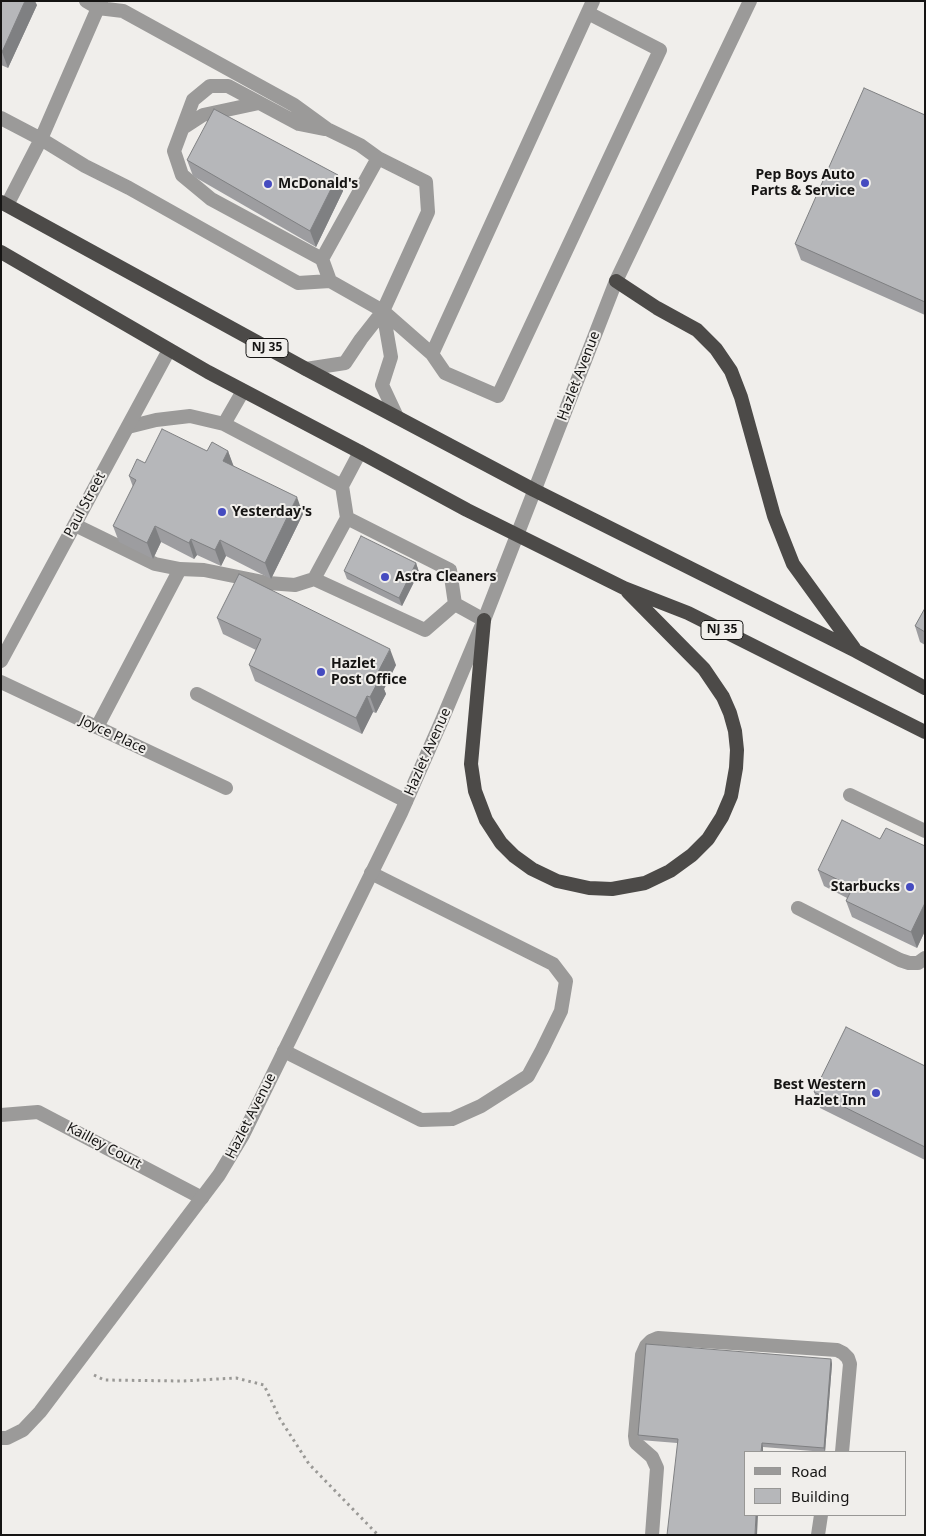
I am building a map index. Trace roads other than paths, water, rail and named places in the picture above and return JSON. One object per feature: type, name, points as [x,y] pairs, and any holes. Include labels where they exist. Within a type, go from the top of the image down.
[{"type":"highway","name":"NJ 35","points":[[4,203],[306,369],[534,490],[856,651],[925,688]]},
{"type":"highway","name":"NJ 35","points":[[1,252],[243,391],[467,510],[624,588],[688,613],[925,732]]},
{"type":"highway","points":[[616,281],[656,308],[697,330],[716,349],[731,371],[741,397],[774,516],[793,564],[856,651]]},
{"type":"highway","points":[[484,620],[471,764],[475,791],[486,820],[501,842],[514,856],[532,869],[557,881],[589,888],[612,889],[645,883],[670,871],[692,856],[708,839],[722,817],[731,796],[737,750],[735,731],[730,713],[723,697],[704,668],[624,588]]},
{"type":"street","points":[[86,1],[123,11],[140,20],[294,105],[327,129],[360,145],[378,158],[426,182],[428,212],[383,311],[344,363],[306,369]]},
{"type":"street","name":"Hazlet Avenue","points":[[1,1438],[7,1438],[23,1430],[34,1418],[219,1175],[243,1135],[406,801],[484,620],[616,281],[750,1]]},
{"type":"street","points":[[4,203],[41,139],[100,5]]},
{"type":"street","points":[[1,118],[298,283],[330,281],[383,311],[432,354],[445,373],[498,396],[660,50],[591,7],[432,354]]},
{"type":"street","points":[[327,129],[299,124],[228,86],[210,86],[193,100],[174,151],[182,175],[211,198],[322,259],[330,281]]},
{"type":"street","points":[[183,128],[203,115],[259,103]]},
{"type":"street","points":[[322,259],[378,158]]},
{"type":"street","points":[[383,311],[391,356],[382,385],[397,417]]},
{"type":"street","name":"Paul Street","points":[[1,660],[169,350]]},
{"type":"street","points":[[224,424],[243,391]]},
{"type":"street","points":[[128,427],[156,420],[190,416],[224,424],[342,486]]},
{"type":"street","points":[[314,579],[347,518],[342,486],[360,452]]},
{"type":"street","points":[[347,518],[450,570],[454,604]]},
{"type":"street","points":[[74,525],[156,564],[180,569],[204,570],[268,583],[295,585],[314,579],[425,630],[454,604]]},
{"type":"street","points":[[97,727],[180,569]]},
{"type":"street","points":[[454,604],[484,620]]},
{"type":"street","name":"Joyce Place","points":[[1,682],[226,788]]},
{"type":"street","points":[[197,694],[406,801]]},
{"type":"street","points":[[850,795],[925,831]]},
{"type":"street","points":[[284,1051],[421,1120],[452,1119],[481,1106],[528,1076],[542,1050],[561,1011],[566,981],[553,964],[371,873]]},
{"type":"street","points":[[798,908],[909,964],[918,963],[925,958]]},
{"type":"street","name":"Kailley Court","points":[[1,1115],[38,1112],[202,1198]]},
{"type":"street","points":[[652,1535],[656,1468],[652,1457],[636,1443],[635,1436],[642,1355],[646,1346],[651,1341],[658,1338],[837,1350],[843,1353],[848,1358],[850,1364],[842,1451]]},
{"type":"street","points":[[818,1535],[821,1516]]},
{"type":"place","name":"Pep Boys Auto Parts & Service","points":[[865,183]]},
{"type":"place","name":"McDonald's","points":[[268,184]]},
{"type":"place","name":"Yesterday's","points":[[222,512]]},
{"type":"place","name":"Astra Cleaners","points":[[385,577]]},
{"type":"place","name":"Hazlet Post Office","points":[[321,672]]},
{"type":"place","name":"Starbucks","points":[[910,887]]},
{"type":"place","name":"Best Western Hazlet Inn","points":[[876,1093]]}]
